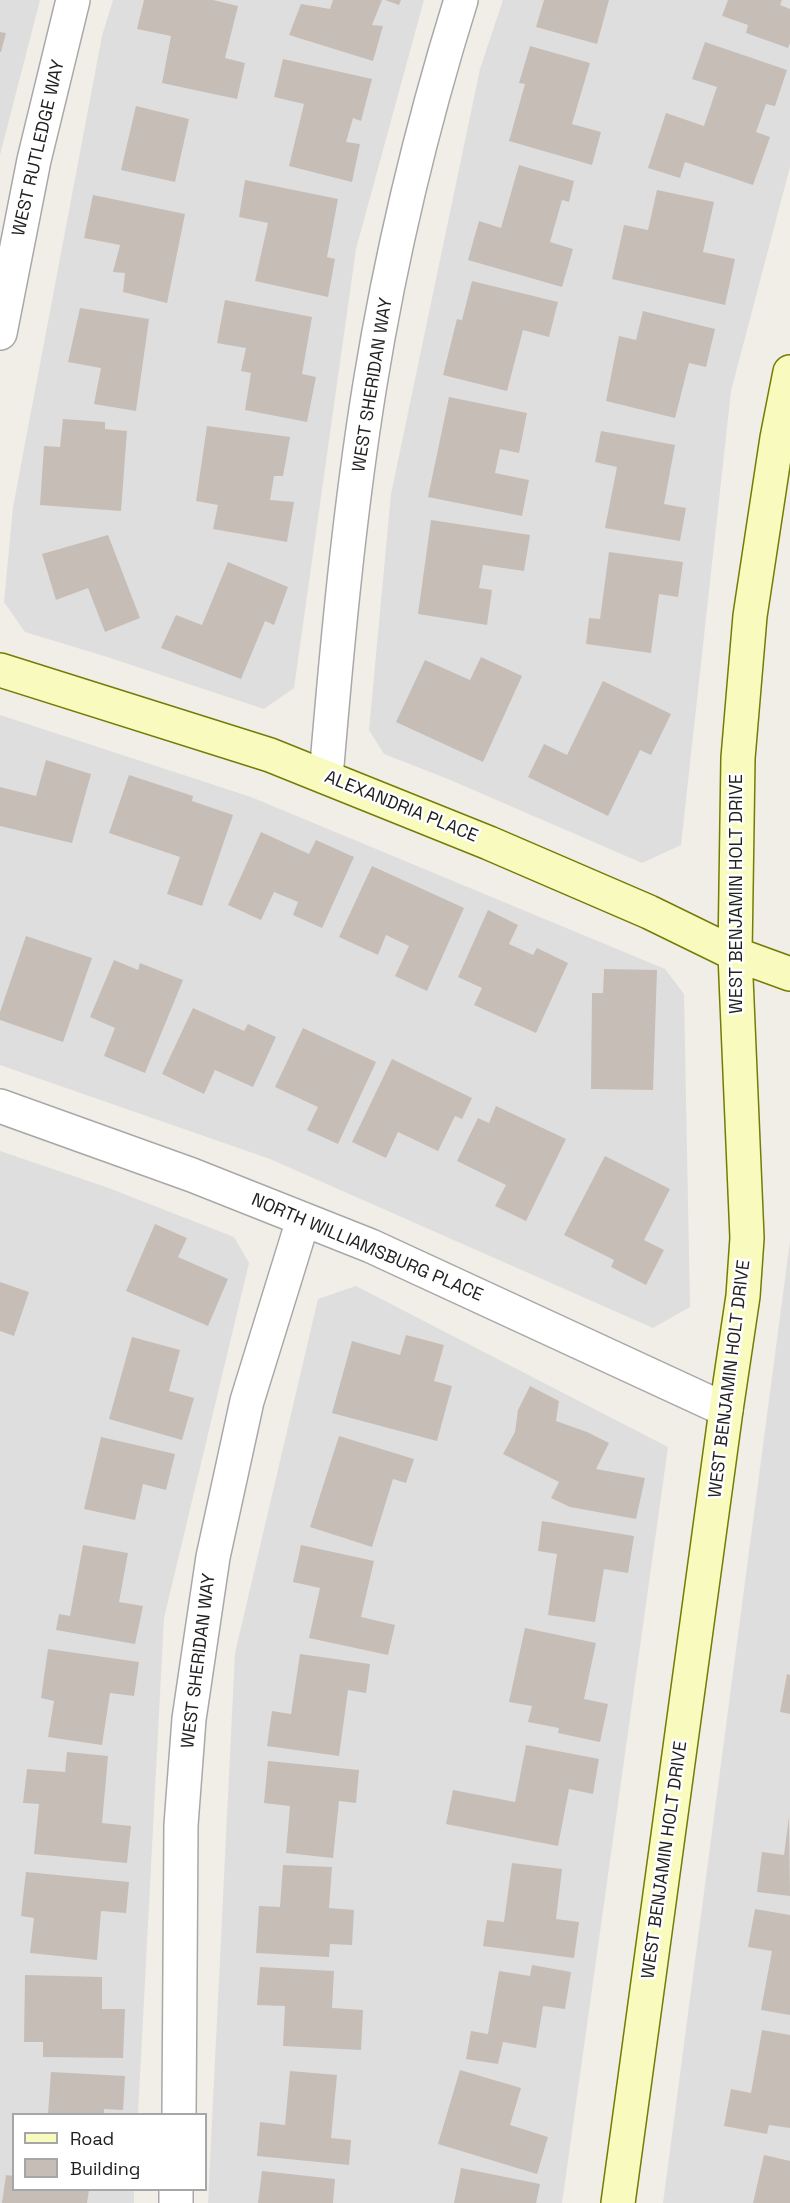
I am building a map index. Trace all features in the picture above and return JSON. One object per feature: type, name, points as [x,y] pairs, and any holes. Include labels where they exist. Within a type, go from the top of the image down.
[{"type":"main road","name":"WEST BENJAMIN HOLT DRIVE","points":[[618,2203],[743,1296],[747,1238],[735,954],[738,758],[750,616],[777,438],[790,372]]},
{"type":"main road","name":"ALEXANDRIA PLACE","points":[[0,669],[270,755],[489,843],[628,903],[735,954],[790,974]]},
{"type":"street","name":"WEST RUTLEDGE WAY","points":[[0,333],[34,160],[73,0]]},
{"type":"street","name":"WEST SHERIDAN WAY","points":[[326,777],[343,585],[370,384],[403,216],[461,0]]},
{"type":"street","name":"NORTH WILLIAMSBURG PLACE","points":[[0,1106],[192,1175],[381,1251],[726,1410]]},
{"type":"street","name":"WEST SHERIDAN WAY","points":[[179,2113],[181,1825],[189,1719],[213,1557],[245,1413],[303,1220]]},
{"type":"shaded area","points":[[0,0],[40,0],[0,155]]},
{"type":"shaded area","points":[[113,0],[424,0],[356,249],[294,688],[264,709],[25,632],[4,602],[13,507],[102,36]]},
{"type":"shaded area","points":[[503,0],[790,0],[790,167],[731,391],[681,845],[642,863],[448,779],[384,754],[369,730],[391,494],[480,69]]},
{"type":"shaded area","points":[[0,715],[251,797],[665,969],[684,994],[690,1307],[653,1328],[270,1159],[0,1065]]},
{"type":"shaded area","points":[[0,1151],[106,1187],[234,1237],[249,1263],[164,1618],[138,2113],[12,2113],[12,2191],[134,2191],[134,2203],[0,2203]]},
{"type":"shaded area","points":[[790,1241],[790,2203],[663,2203]]},
{"type":"shaded area","points":[[356,1286],[668,1447],[562,2203],[208,2203],[235,1653],[318,1299]]},
{"type":"building","points":[[144,0],[213,0],[238,6],[225,58],[245,63],[237,99],[162,83],[171,36],[137,29]]},
{"type":"building","points":[[333,0],[382,0],[372,25],[383,26],[373,61],[289,35],[301,4],[330,9]]},
{"type":"building","points":[[385,0],[401,0],[399,5]]},
{"type":"building","points":[[544,0],[609,0],[597,44],[536,27]]},
{"type":"building","points":[[728,0],[782,0],[780,5],[790,9],[788,48],[746,33],[748,25],[722,16]]},
{"type":"building","points":[[0,32],[6,33],[1,52],[0,52]]},
{"type":"building","points":[[705,42],[787,70],[775,106],[766,104],[756,132],[770,137],[753,185],[685,162],[680,178],[648,168],[666,113],[704,126],[717,87],[692,79]]},
{"type":"building","points":[[530,46],[590,63],[572,124],[601,132],[592,165],[509,141],[525,84],[519,83]]},
{"type":"building","points":[[283,59],[372,79],[361,121],[353,118],[346,142],[360,144],[352,182],[289,166],[304,104],[274,97]]},
{"type":"building","points":[[136,106],[189,119],[175,182],[121,170]]},
{"type":"building","points":[[519,165],[574,181],[569,202],[562,200],[550,242],[573,249],[562,287],[468,260],[479,221],[501,228]]},
{"type":"building","points":[[245,180],[338,199],[327,257],[335,259],[328,297],[255,281],[268,223],[239,217]]},
{"type":"building","points":[[657,190],[714,202],[703,252],[735,259],[725,305],[612,279],[624,225],[648,230]]},
{"type":"building","points":[[93,195],[185,214],[167,303],[123,292],[125,273],[113,272],[120,245],[84,238]]},
{"type":"building","points":[[472,281],[558,302],[549,337],[523,330],[507,391],[443,375],[457,319],[462,320]]},
{"type":"building","points":[[225,300],[312,317],[302,374],[316,377],[307,422],[245,410],[251,373],[241,371],[246,348],[217,343]]},
{"type":"building","points":[[80,308],[149,319],[136,411],[94,404],[101,368],[68,362]]},
{"type":"building","points":[[643,311],[715,329],[706,367],[689,363],[675,418],[606,401],[619,336],[636,340]]},
{"type":"building","points":[[449,397],[527,413],[519,453],[500,449],[495,473],[529,480],[522,516],[428,497]]},
{"type":"building","points":[[63,419],[105,422],[105,429],[127,431],[121,511],[40,505],[44,446],[60,447]]},
{"type":"building","points":[[207,426],[290,437],[283,476],[274,476],[270,500],[294,502],[287,542],[213,529],[218,505],[196,501]]},
{"type":"building","points":[[601,431],[675,445],[664,504],[686,508],[680,541],[605,528],[617,467],[595,462]]},
{"type":"building","points":[[431,520],[530,535],[524,571],[483,565],[479,588],[492,590],[487,625],[418,614]]},
{"type":"building","points":[[108,535],[140,618],[105,632],[88,588],[56,600],[42,554]]},
{"type":"building","points":[[609,552],[683,562],[678,597],[659,594],[651,653],[586,644],[589,618],[600,619]]},
{"type":"building","points":[[228,562],[288,587],[274,625],[265,621],[241,679],[161,648],[176,615],[202,625]]},
{"type":"building","points":[[481,657],[522,676],[483,762],[396,722],[425,660],[470,680]]},
{"type":"building","points":[[603,681],[671,714],[651,755],[640,750],[608,816],[528,777],[544,744],[567,755]]},
{"type":"building","points":[[46,760],[91,774],[72,843],[0,826],[0,787],[36,796]]},
{"type":"building","points":[[129,775],[193,796],[192,801],[233,815],[202,906],[167,894],[180,857],[109,833]]},
{"type":"building","points":[[261,832],[309,854],[316,840],[354,857],[322,928],[293,915],[298,902],[274,892],[261,920],[228,905]]},
{"type":"building","points":[[372,866],[464,908],[427,991],[395,976],[409,946],[386,935],[378,955],[339,937]]},
{"type":"building","points":[[488,910],[518,925],[509,944],[533,955],[537,948],[568,963],[536,1033],[474,1005],[482,988],[458,977]]},
{"type":"building","points":[[26,936],[92,958],[63,1042],[0,1020],[0,1012]]},
{"type":"building","points":[[114,960],[138,970],[140,963],[183,980],[145,1073],[104,1056],[115,1028],[90,1017]]},
{"type":"building","points":[[604,969],[657,970],[653,1090],[591,1089],[592,993],[603,993]]},
{"type":"building","points":[[193,1008],[244,1031],[248,1024],[276,1037],[253,1087],[215,1070],[204,1094],[162,1074]]},
{"type":"building","points":[[303,1028],[376,1062],[338,1144],[307,1130],[318,1107],[275,1087]]},
{"type":"building","points":[[392,1059],[472,1098],[462,1119],[455,1116],[438,1151],[398,1132],[386,1158],[352,1142]]},
{"type":"building","points":[[496,1106],[566,1139],[526,1221],[495,1206],[506,1185],[457,1161],[478,1118],[489,1123]]},
{"type":"building","points":[[605,1156],[670,1189],[644,1240],[664,1250],[646,1285],[611,1267],[614,1260],[564,1235]]},
{"type":"building","points":[[155,1224],[187,1238],[178,1257],[228,1279],[208,1326],[126,1291]]},
{"type":"building","points":[[0,1282],[29,1292],[14,1336],[0,1331]]},
{"type":"building","points":[[406,1335],[444,1345],[434,1381],[452,1386],[437,1441],[332,1413],[352,1341],[400,1355]]},
{"type":"building","points":[[132,1337],[180,1350],[169,1391],[194,1398],[182,1440],[109,1419]]},
{"type":"building","points":[[530,1386],[559,1401],[556,1421],[609,1443],[596,1469],[645,1478],[636,1519],[570,1507],[551,1498],[559,1482],[503,1454],[515,1432],[518,1410]]},
{"type":"building","points":[[339,1436],[414,1459],[406,1483],[393,1479],[372,1547],[310,1527]]},
{"type":"building","points":[[101,1437],[175,1454],[166,1490],[143,1484],[135,1520],[84,1509]]},
{"type":"building","points":[[542,1521],[634,1536],[628,1573],[604,1569],[595,1622],[548,1615],[557,1554],[538,1551]]},
{"type":"building","points":[[83,1545],[128,1553],[119,1602],[143,1606],[135,1644],[56,1630],[59,1614],[70,1616]]},
{"type":"building","points":[[301,1545],[374,1561],[361,1617],[395,1625],[388,1655],[309,1638],[320,1588],[293,1582]]},
{"type":"building","points":[[525,1628],[596,1643],[584,1699],[608,1704],[600,1742],[558,1733],[559,1728],[528,1722],[532,1706],[509,1702]]},
{"type":"building","points":[[48,1649],[139,1662],[134,1696],[110,1693],[102,1745],[48,1737],[54,1701],[41,1698]]},
{"type":"building","points":[[300,1654],[370,1664],[366,1693],[348,1690],[339,1756],[267,1746],[272,1711],[291,1714]]},
{"type":"building","points":[[787,1674],[790,1675],[790,1714],[780,1712]]},
{"type":"building","points":[[526,1745],[599,1759],[593,1794],[569,1789],[558,1846],[446,1824],[453,1790],[515,1802]]},
{"type":"building","points":[[67,1752],[108,1756],[102,1823],[131,1826],[127,1863],[34,1854],[39,1804],[23,1803],[27,1769],[65,1772]]},
{"type":"building","points":[[268,1761],[359,1770],[356,1803],[339,1801],[333,1858],[286,1853],[290,1806],[264,1803]]},
{"type":"building","points":[[789,1817],[790,1896],[757,1892],[762,1852],[784,1855]]},
{"type":"building","points":[[512,1863],[562,1869],[556,1919],[579,1922],[574,1958],[483,1946],[487,1920],[504,1922]]},
{"type":"building","points":[[283,1865],[332,1867],[329,1908],[354,1910],[352,1945],[330,1944],[329,1957],[256,1953],[259,1906],[280,1907]]},
{"type":"building","points":[[26,1872],[129,1882],[126,1913],[101,1911],[97,1960],[30,1953],[34,1918],[21,1916]]},
{"type":"building","points":[[755,1909],[790,1915],[790,2015],[761,2010],[772,1951],[748,1947]]},
{"type":"building","points":[[532,1965],[571,1972],[565,2009],[543,2006],[536,2048],[503,2042],[498,2064],[466,2059],[471,2031],[488,2034],[499,1971],[530,1976]]},
{"type":"building","points":[[260,1967],[334,1971],[332,2008],[363,2010],[361,2050],[283,2046],[285,2006],[257,2005]]},
{"type":"building","points":[[25,1975],[102,1977],[102,2009],[125,2009],[123,2058],[43,2057],[43,2042],[24,2042]]},
{"type":"building","points":[[762,2030],[790,2035],[790,2128],[769,2125],[767,2134],[724,2126],[731,2089],[751,2093]]},
{"type":"building","points":[[460,2070],[521,2088],[510,2125],[548,2137],[537,2174],[438,2144]]},
{"type":"building","points":[[290,2071],[337,2075],[331,2138],[351,2140],[349,2165],[257,2156],[260,2122],[285,2125]]},
{"type":"building","points":[[51,2072],[125,2076],[123,2110],[104,2109],[104,2113],[48,2113]]},
{"type":"building","points":[[764,2155],[790,2161],[790,2203],[753,2203]]},
{"type":"building","points":[[461,2168],[540,2184],[536,2203],[454,2203]]},
{"type":"building","points":[[262,2171],[335,2179],[333,2203],[258,2203]]},
{"type":"building","points":[[6,2175],[12,2176],[12,2191],[89,2191],[87,2203],[2,2203]]}]
